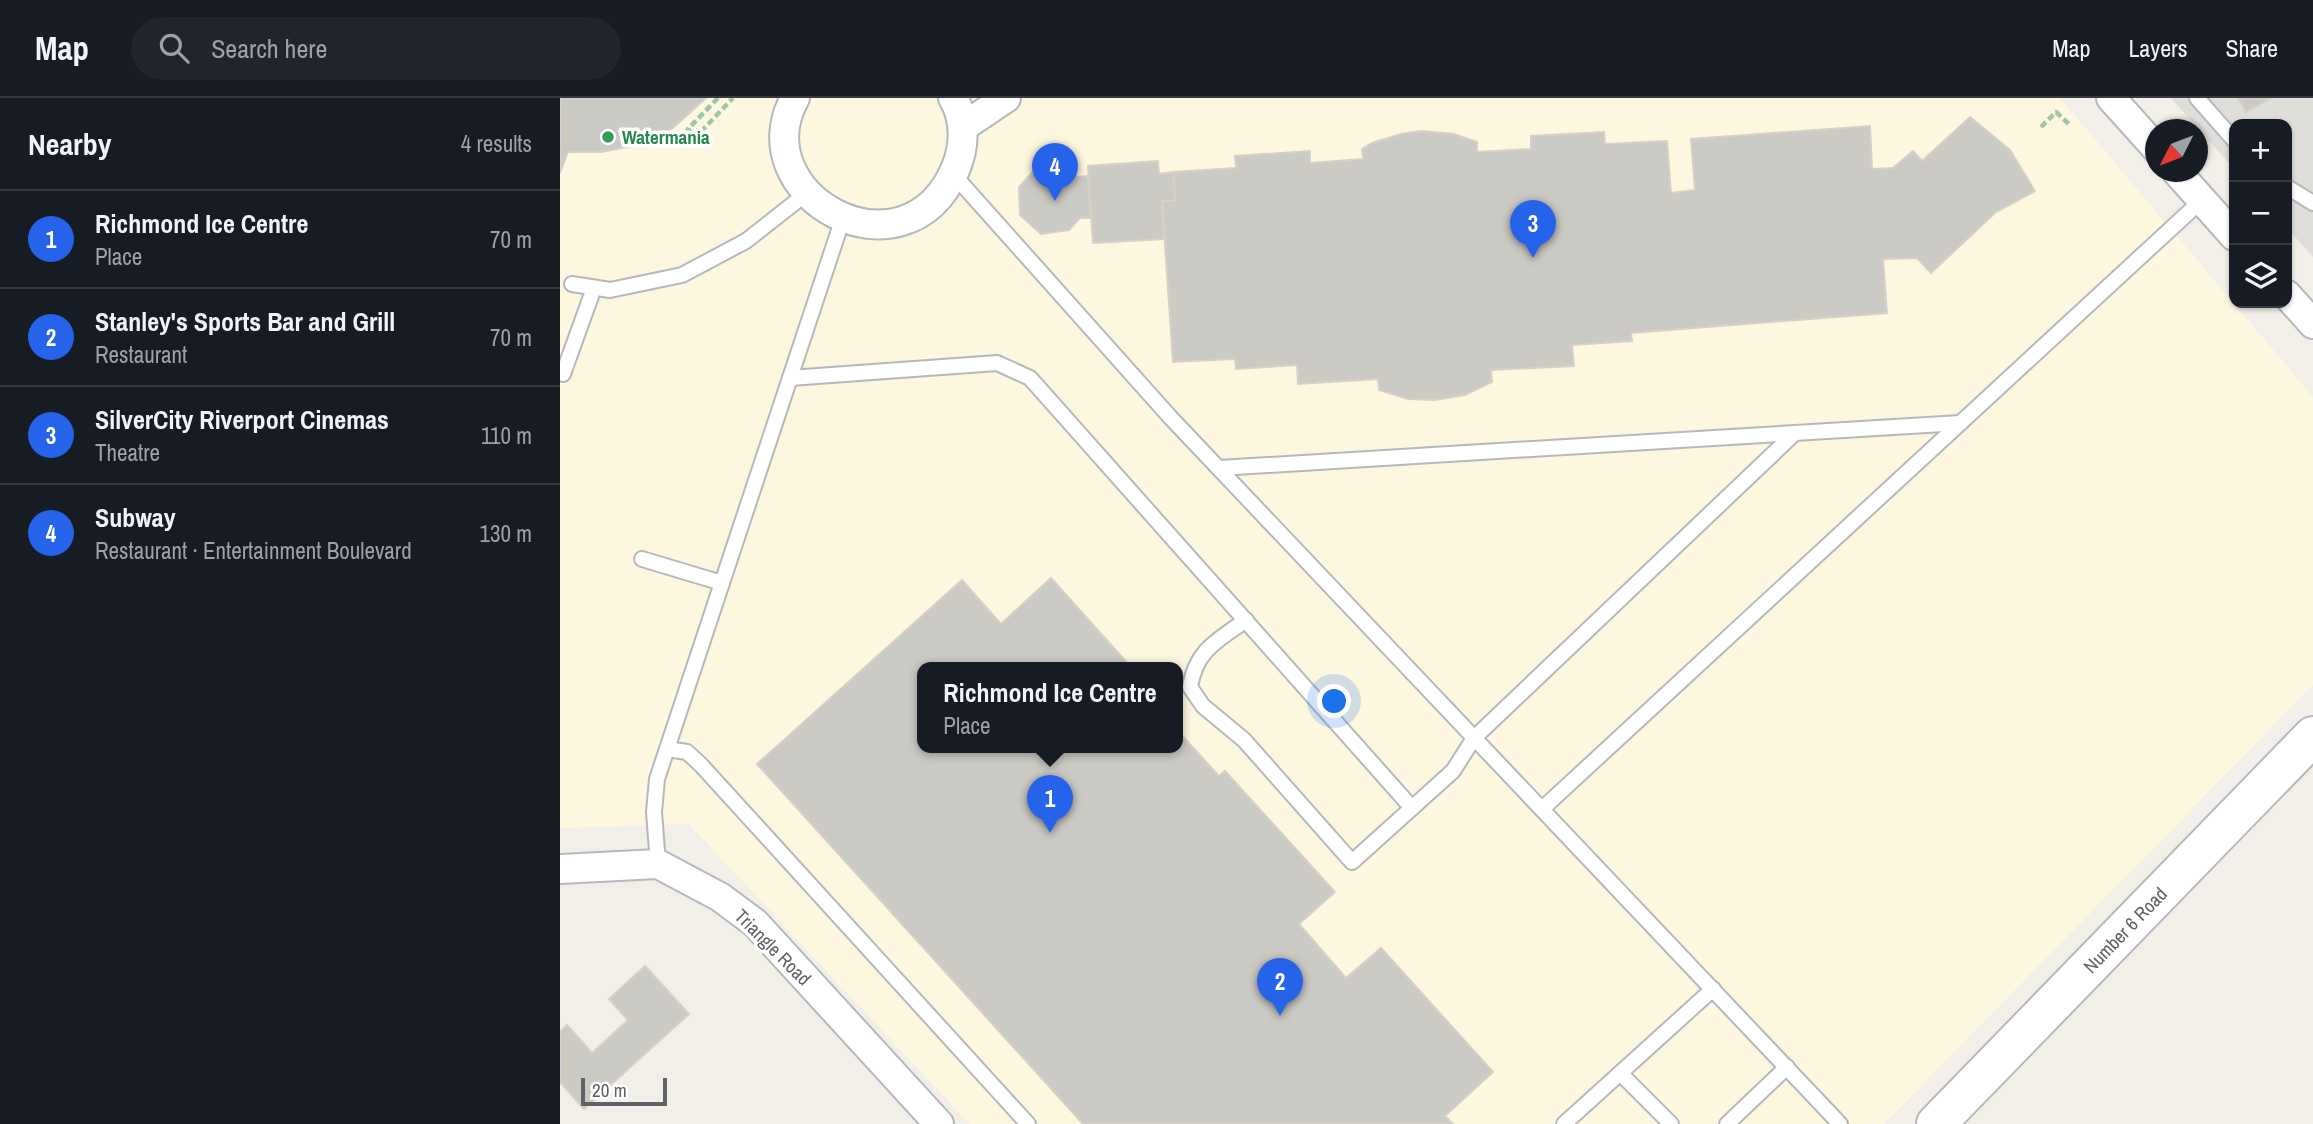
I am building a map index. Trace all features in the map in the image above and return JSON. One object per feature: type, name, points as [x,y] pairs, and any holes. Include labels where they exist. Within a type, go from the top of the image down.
[{"type":"street","points":[[795,98],[788,116],[786,144],[789,163],[807,193],[823,208],[843,218],[876,225],[905,219],[930,205],[948,185],[960,158],[963,127],[953,98]]},
{"type":"street","points":[[963,127],[1006,98]]},
{"type":"street","points":[[2111,98],[2145,137]]},
{"type":"street","points":[[2186,182],[2229,230]]},
{"type":"street","points":[[2292,301],[2313,324]]},
{"type":"street","name":"Number 6 Road","points":[[1936,1124],[2313,736]]},
{"type":"street","points":[[560,869],[658,864]]},
{"type":"street","name":"Triangle Road","points":[[658,864],[720,897],[755,923],[939,1124]]},
{"type":"lane","points":[[2197,98],[2229,134]]},
{"type":"lane","points":[[953,174],[1219,468],[1840,1124]]},
{"type":"lane","points":[[2292,190],[2313,203]]},
{"type":"lane","points":[[572,284],[610,290],[682,275],[746,241],[807,193]]},
{"type":"lane","points":[[1542,809],[2202,200]]},
{"type":"lane","points":[[658,864],[654,812],[657,779],[843,218]]},
{"type":"lane","points":[[563,374],[594,288]]},
{"type":"lane","points":[[790,377],[997,363],[1030,378],[1412,808]]},
{"type":"lane","points":[[1219,468],[1960,423]]},
{"type":"lane","points":[[1246,620],[1209,648],[1194,665],[1190,687],[1203,706],[1244,740],[1352,862],[1452,771],[1474,738],[1794,433]]},
{"type":"lane","points":[[642,559],[722,583]]},
{"type":"lane","points":[[667,748],[687,751],[701,765],[1028,1124]]},
{"type":"lane","points":[[1564,1124],[1713,989]]},
{"type":"lane","points":[[1727,1124],[1787,1067]]},
{"type":"lane","points":[[1620,1073],[1671,1124]]},
{"type":"path","points":[[718,98],[688,129],[695,138],[733,98]]},
{"type":"path","points":[[2041,127],[2056,112],[2070,125]]},
{"type":"shaded area","points":[[560,98],[2060,98],[2229,298],[2229,308],[2238,308],[2313,397],[2313,685],[1884,1124],[970,1124],[689,824],[560,828]]},
{"type":"shaded area","points":[[2171,98],[2313,98],[2313,257],[2292,234],[2292,119],[2229,119],[2229,163],[2208,140],[2208,119],[2190,119]]},
{"type":"building","name":"Watermania","points":[[560,98],[706,98],[672,129],[638,145],[601,152],[568,152],[560,173]]},
{"type":"building","points":[[2238,98],[2271,98],[2246,112]]},
{"type":"building","points":[[1970,117],[2010,150],[2035,191],[1996,212],[1931,273],[1917,258],[1883,259],[1887,313],[1631,333],[1632,341],[1572,345],[1574,366],[1491,370],[1492,382],[1465,395],[1435,400],[1408,399],[1379,390],[1378,379],[1298,384],[1297,365],[1236,369],[1235,359],[1173,362],[1162,201],[1175,200],[1173,172],[1236,168],[1235,156],[1310,151],[1310,163],[1363,159],[1362,149],[1372,143],[1421,131],[1454,134],[1477,142],[1477,152],[1531,149],[1531,136],[1604,132],[1605,144],[1667,141],[1671,193],[1695,190],[1691,139],[1870,126],[1872,169],[1893,168],[1913,151],[1922,161]]},
{"type":"building","points":[[1158,161],[1159,174],[1173,172],[1175,200],[1162,201],[1164,239],[1093,243],[1088,166]]},
{"type":"building","points":[[1064,164],[1077,177],[1088,176],[1091,218],[1080,218],[1069,230],[1041,234],[1020,215],[1019,187],[1038,166]]},
{"type":"building","points":[[1051,578],[1127,662],[917,662],[917,753],[1183,753],[1183,736],[1219,776],[1225,771],[1335,892],[1299,924],[1346,978],[1381,948],[1493,1072],[1445,1116],[1453,1124],[1083,1124],[757,764],[962,580],[1001,624]]},
{"type":"building","points":[[645,966],[689,1014],[584,1109],[560,1082],[560,1032],[567,1025],[592,1053],[628,1020],[609,999]]},
{"type":"place","name":"Watermania","points":[[608,137]]},
{"type":"place","name":"Subway","points":[[1055,201]]},
{"type":"place","name":"SilverCity Riverport Cinemas","points":[[1533,258]]},
{"type":"place","name":"Richmond Ice Centre","points":[[1050,833]]},
{"type":"place","name":"Stanley's Sports Bar and Grill","points":[[1280,1016]]}]
